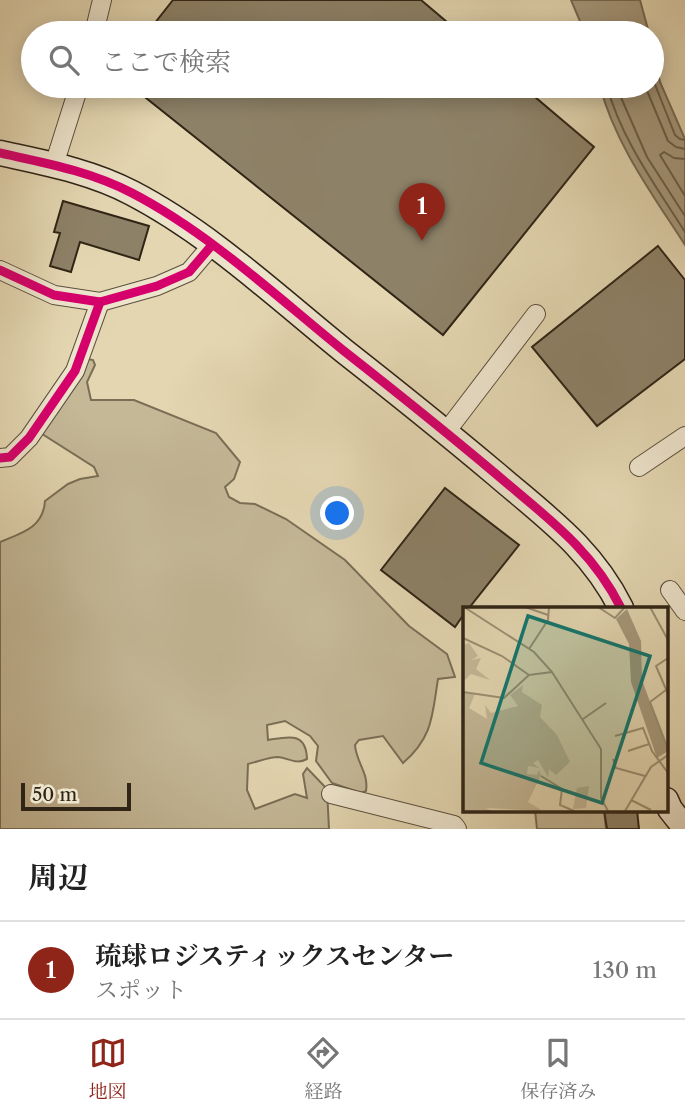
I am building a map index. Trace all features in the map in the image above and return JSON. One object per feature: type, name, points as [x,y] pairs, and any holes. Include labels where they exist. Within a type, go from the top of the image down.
[{"type":"street","points":[[97,21],[102,0]]},
{"type":"street","points":[[54,166],[75,98]]},
{"type":"street","points":[[0,153],[87,174],[129,191],[169,213],[446,432],[561,529],[589,557],[607,581],[620,607]]},
{"type":"street","points":[[0,270],[54,295],[100,302],[157,286],[189,272],[212,245]]},
{"type":"street","points":[[0,458],[9,457],[29,438],[75,371],[100,302]]},
{"type":"street","points":[[446,432],[536,314]]},
{"type":"street","points":[[639,467],[685,436]]},
{"type":"street","points":[[670,590],[685,611]]},
{"type":"street","points":[[331,794],[454,825],[457,829]]},
{"type":"street","points":[[668,804],[685,828]]},
{"type":"shaded area","points":[[88,359],[93,360],[95,365],[87,382],[91,400],[134,400],[216,433],[240,462],[234,479],[225,487],[229,497],[240,503],[255,504],[286,519],[345,560],[409,626],[447,654],[455,677],[438,679],[426,735],[403,763],[383,736],[359,740],[355,745],[366,779],[366,791],[361,793],[332,783],[316,761],[318,746],[310,736],[285,721],[267,725],[268,740],[295,738],[303,744],[307,759],[296,761],[274,757],[248,764],[247,790],[255,809],[295,794],[307,798],[303,774],[307,768],[327,789],[329,829],[0,829],[0,542],[36,523],[45,501],[68,484],[98,476],[94,467],[39,432]]},
{"type":"shaded area","points":[[535,811],[604,811],[606,829],[537,829]]},
{"type":"water","points":[[571,0],[640,0],[646,21],[580,21]]},
{"type":"water","points":[[664,91],[685,139],[685,245],[625,149],[604,98],[664,98]]},
{"type":"building","points":[[173,0],[421,0],[446,21],[156,21]]},
{"type":"building","points":[[146,98],[536,98],[594,147],[443,335]]},
{"type":"building","points":[[63,201],[149,226],[139,260],[80,242],[71,272],[50,266],[60,233],[54,232]]},
{"type":"building","points":[[658,246],[685,280],[685,359],[597,426],[532,347]]},
{"type":"building","points":[[445,488],[519,545],[470,607],[463,607],[463,615],[455,627],[381,570]]},
{"type":"building","points":[[604,811],[637,811],[639,829],[607,829]]},
{"type":"cycle path","points":[[0,153],[67,168],[116,185],[160,209],[215,246],[550,519],[596,568],[620,607]]},
{"type":"cycle path","points":[[0,270],[54,295],[100,302],[157,286],[189,272],[212,245]]},
{"type":"cycle path","points":[[0,458],[10,457],[29,438],[75,371],[100,302]]},
{"type":"place","name":"琉球ロジスティックスセンター","points":[[422,241]]}]
